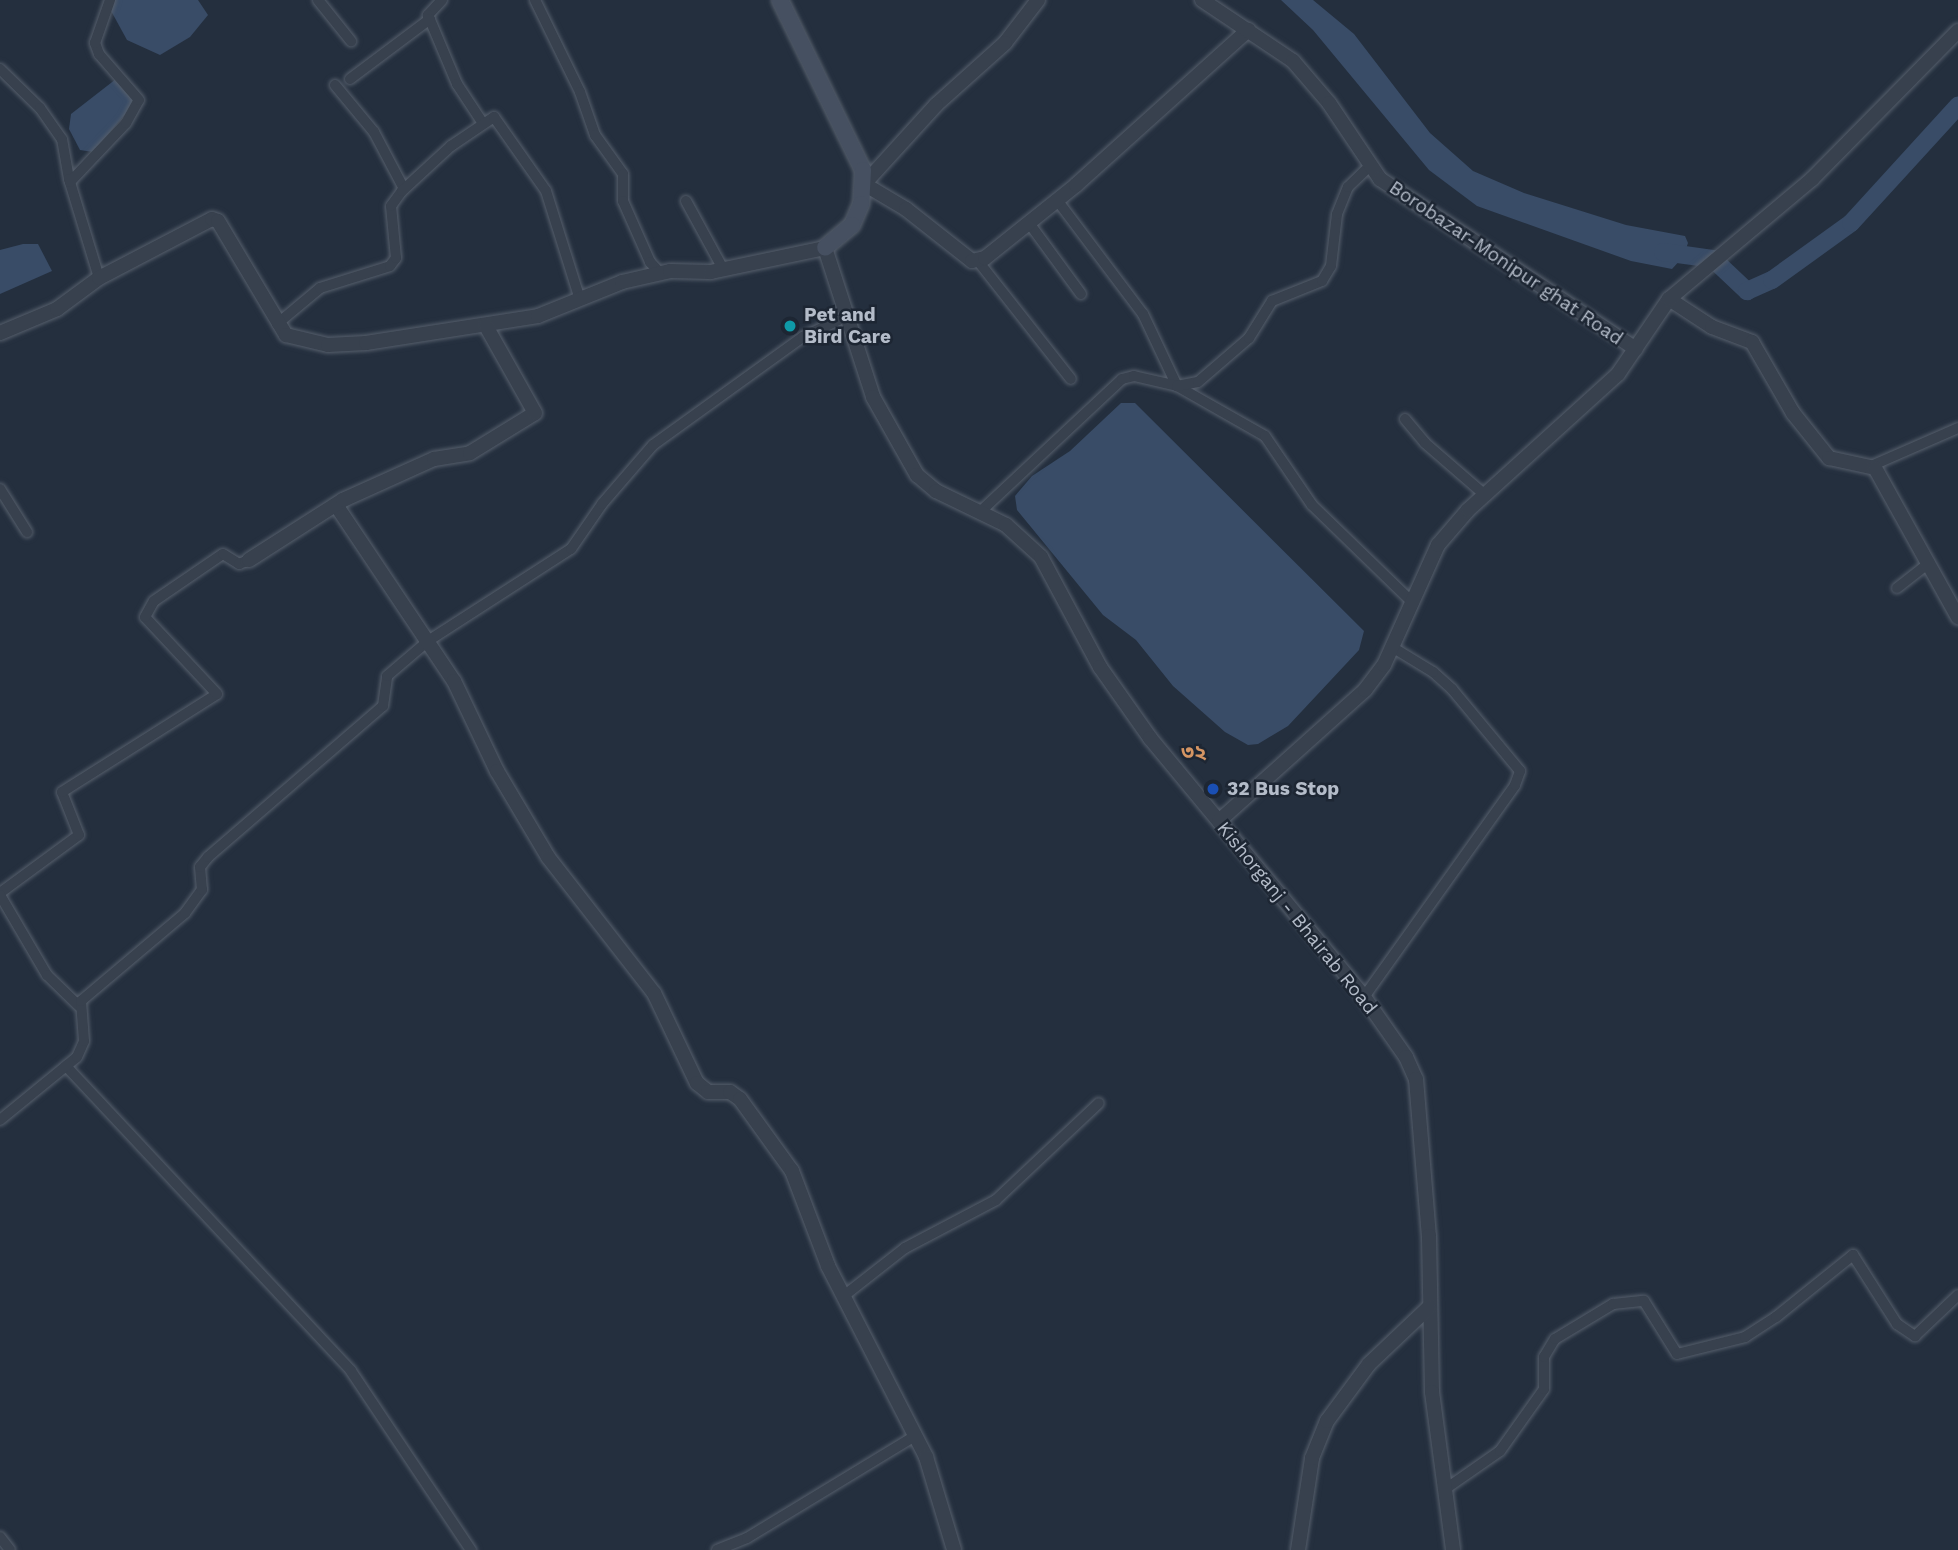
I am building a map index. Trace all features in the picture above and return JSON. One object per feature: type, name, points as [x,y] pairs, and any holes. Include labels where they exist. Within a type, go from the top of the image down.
[{"type":"main road","points":[[780,0],[855,149],[864,184],[852,225],[825,248]]},
{"type":"street","points":[[70,182],[126,123],[139,100],[99,54],[95,43],[110,0]]},
{"type":"street","points":[[318,0],[351,41]]},
{"type":"street","points":[[442,0],[427,11],[457,84],[482,122]]},
{"type":"street","points":[[535,0],[580,92],[595,135],[623,174],[623,201],[650,262],[661,274]]},
{"type":"street","points":[[1038,0],[1004,43],[936,105],[864,184],[906,209],[957,252],[978,261],[1071,379]]},
{"type":"street","name":"Borobazar-Monipur ghat Road","points":[[1202,0],[1293,61],[1329,103],[1369,167],[1440,222],[1636,349]]},
{"type":"street","points":[[350,79],[430,19]]},
{"type":"street","points":[[978,261],[1057,200],[1248,30]]},
{"type":"street","points":[[1219,821],[1344,712],[1384,665],[1438,545],[1485,495],[1618,374],[1674,295],[1829,163],[1958,31]]},
{"type":"street","points":[[0,69],[40,108],[62,139],[70,182],[99,278]]},
{"type":"street","points":[[335,85],[374,132],[404,190]]},
{"type":"street","points":[[276,324],[320,288],[390,266],[396,258],[391,206],[404,190],[482,122],[494,117],[501,123],[546,191],[579,296]]},
{"type":"street","points":[[1177,386],[1198,382],[1232,356],[1272,301],[1322,281],[1331,266],[1338,214],[1348,187],[1369,167]]},
{"type":"street","points":[[1057,200],[1143,314],[1177,386]]},
{"type":"street","points":[[687,201],[723,269]]},
{"type":"street","points":[[0,333],[57,309],[99,278],[216,219],[276,324],[286,335],[328,345],[486,326],[538,316],[579,296],[661,274],[723,269],[825,248]]},
{"type":"street","points":[[1029,223],[1081,294]]},
{"type":"street","name":"Kishorganj - Bhairab Road","points":[[825,248],[845,317],[873,397],[912,467],[936,491],[981,510],[1024,539],[1041,557],[1100,667],[1219,821],[1364,997],[1406,1057],[1416,1079],[1429,1236],[1429,1307],[1444,1490],[1452,1550]]},
{"type":"street","points":[[1674,295],[1712,327],[1752,342],[1793,414],[1829,458],[1871,466],[1958,428]]},
{"type":"street","points":[[79,1006],[184,913],[202,890],[200,867],[208,857],[383,706],[385,678],[428,641],[571,549],[602,504],[653,445],[803,337],[845,317]]},
{"type":"street","points":[[0,1120],[66,1066],[83,1048],[79,1006],[47,975],[0,894],[79,835],[62,792],[217,695],[145,617],[154,601],[223,554],[239,565],[335,505],[434,459],[470,453],[535,413],[486,326]]},
{"type":"street","points":[[981,510],[1122,379],[1134,376],[1177,386],[1265,436],[1312,505],[1413,603]]},
{"type":"street","points":[[1405,419],[1424,443],[1485,495]]},
{"type":"street","points":[[1871,466],[1958,617]]},
{"type":"street","points":[[0,489],[27,531]]},
{"type":"street","points":[[335,505],[428,641],[473,714],[521,815],[568,884],[648,983],[696,1083],[708,1092],[735,1095],[772,1138],[792,1171],[828,1266],[926,1457],[954,1550]]},
{"type":"street","points":[[1897,588],[1929,563]]},
{"type":"street","points":[[1364,997],[1515,785],[1520,771],[1452,689],[1433,671],[1392,647]]},
{"type":"street","points":[[66,1066],[351,1371],[471,1550]]},
{"type":"street","points":[[845,1295],[905,1248],[996,1200],[1099,1103]]},
{"type":"street","points":[[1444,1490],[1500,1451],[1544,1389],[1544,1357],[1555,1339],[1613,1304],[1644,1301],[1677,1354],[1745,1337],[1776,1317],[1853,1255],[1897,1324],[1915,1336],[1958,1295]]},
{"type":"street","points":[[1298,1550],[1312,1458],[1327,1421],[1369,1364],[1429,1307]]},
{"type":"street","points":[[717,1550],[747,1538],[915,1436]]},
{"type":"street","points":[[0,1537],[10,1550]]},
{"type":"water","points":[[112,0],[198,0],[208,15],[190,37],[160,55],[127,40],[110,9]]},
{"type":"water","points":[[1281,0],[1313,0],[1354,34],[1430,133],[1473,171],[1524,193],[1626,225],[1685,236],[1688,243],[1683,257],[1672,269],[1631,261],[1477,206],[1429,170],[1313,30]]},
{"type":"water","points":[[116,79],[134,98],[132,106],[93,152],[80,150],[69,129],[71,114]]},
{"type":"water","points":[[23,244],[38,244],[52,271],[0,294],[0,250]]},
{"type":"water","points":[[1121,403],[1135,403],[1364,631],[1359,650],[1288,726],[1258,744],[1248,745],[1225,732],[1173,686],[1136,640],[1103,615],[1017,510],[1015,496],[1032,476],[1070,451]]},
{"type":"waterway","points":[[1663,252],[1713,259],[1747,291],[1772,280],[1851,223],[1958,106]]},
{"type":"place","name":"Pet and Bird Care","points":[[790,326]]},
{"type":"place","name":"32 Bus Stop","points":[[1213,789]]},
{"type":"district","name":"৩২","points":[[1194,752]]}]
